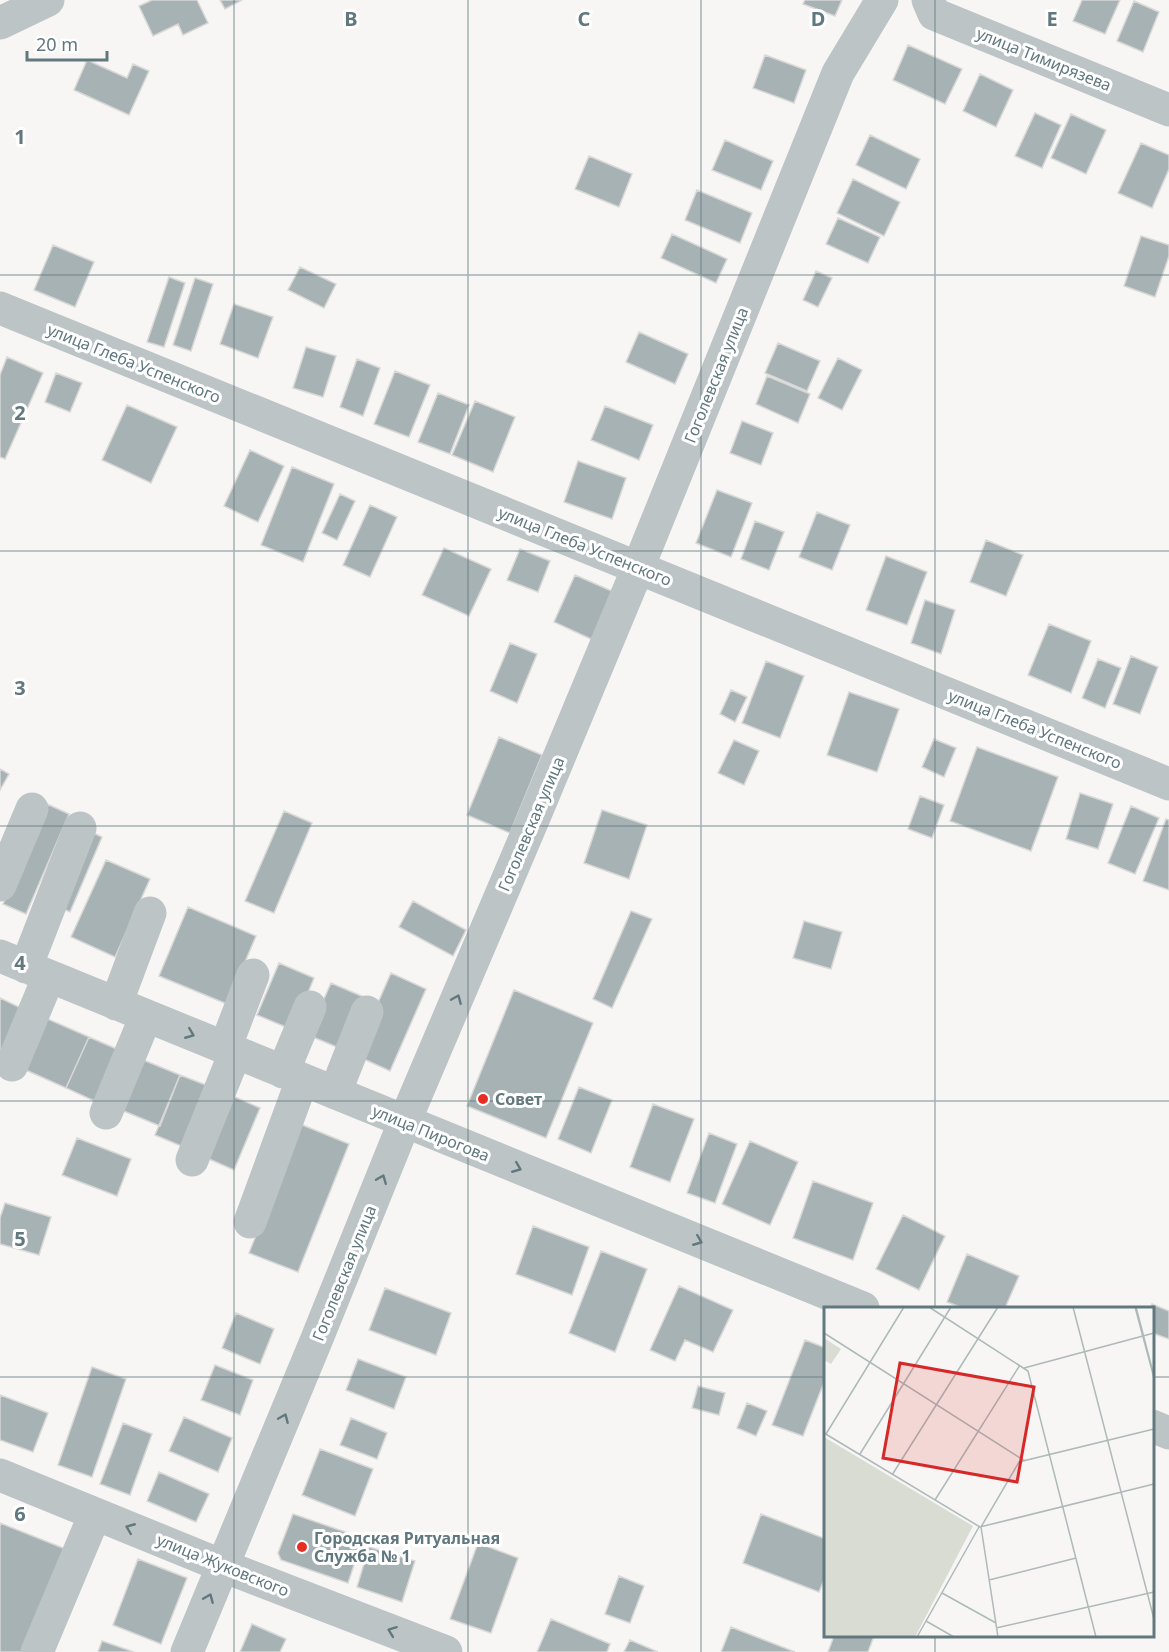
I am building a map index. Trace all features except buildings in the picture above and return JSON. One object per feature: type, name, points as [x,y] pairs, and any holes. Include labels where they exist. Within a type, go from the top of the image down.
[{"type":"street","points":[[0,23],[48,0]]},
{"type":"street","name":"Гоголевская улица","points":[[187,1652],[404,1123],[638,568],[838,73],[882,0]]},
{"type":"street","name":"улица Тимирязева","points":[[928,0],[934,14],[1169,110]]},
{"type":"street","name":"улица Глеба Успенского","points":[[0,308],[1169,784]]},
{"type":"street","points":[[0,885],[32,808]]},
{"type":"street","points":[[12,1065],[25,967],[80,828]]},
{"type":"street","points":[[116,1004],[150,913]]},
{"type":"street","name":"улица Пирогова","points":[[25,967],[861,1307]]},
{"type":"street","points":[[192,1160],[253,975]]},
{"type":"street","points":[[250,1222],[310,1007]]},
{"type":"street","points":[[335,1093],[367,1012]]},
{"type":"street","points":[[106,1113],[146,1016]]},
{"type":"street","points":[[1154,1427],[1169,1433]]},
{"type":"street","name":"улица Жуковского","points":[[0,1475],[223,1566],[446,1652]]},
{"type":"street","points":[[38,1652],[95,1514]]},
{"type":"place","name":"Совет","points":[[483,1099]]},
{"type":"place","name":"Городская Ритуальная Служба № 1","points":[[302,1547]]}]
